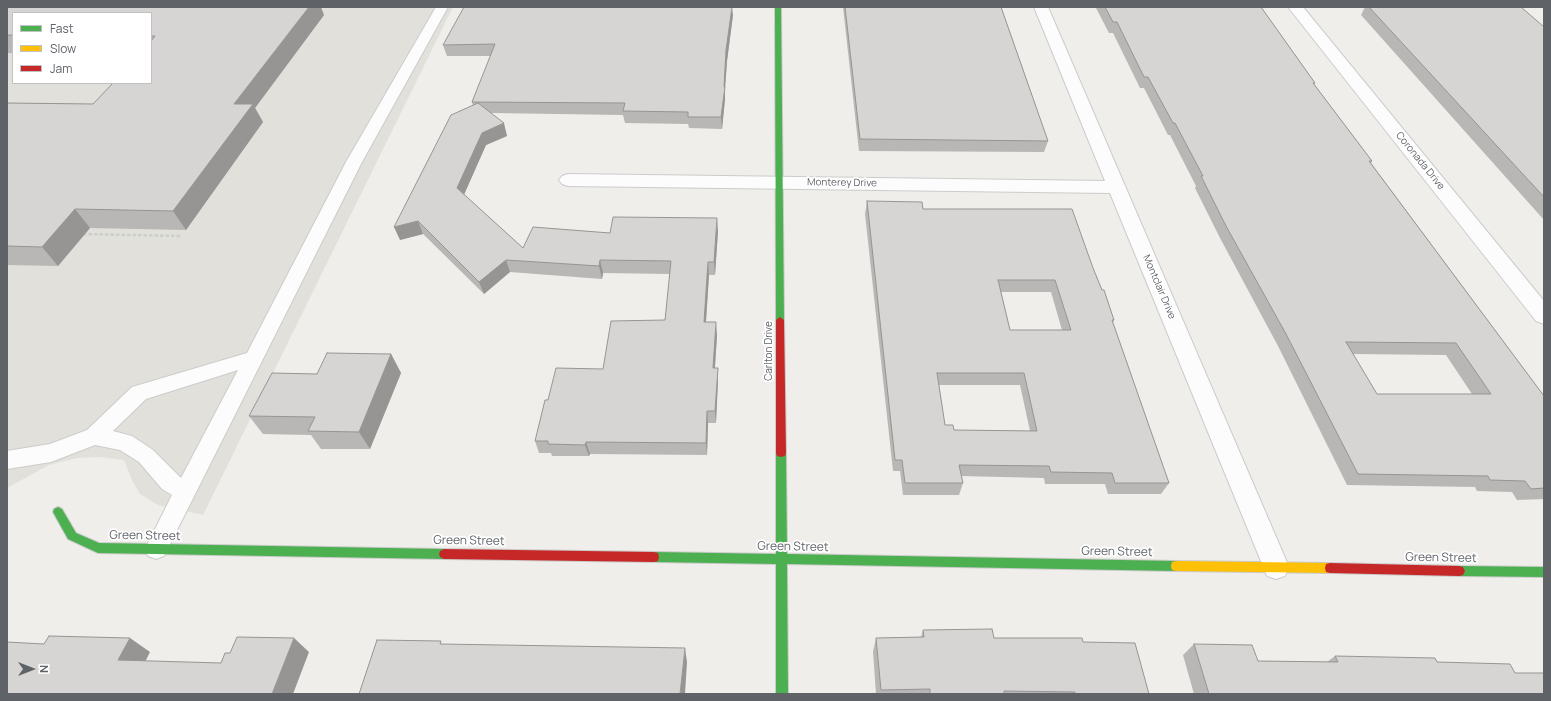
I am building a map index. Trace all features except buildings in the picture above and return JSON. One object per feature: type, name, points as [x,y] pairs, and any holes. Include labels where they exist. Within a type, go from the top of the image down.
[{"type":"street","name":"Carlton Drive","points":[[778,7],[782,694]]},
{"type":"street","name":"Montclair Drive","points":[[1041,7],[1276,567]]},
{"type":"street","name":"Coronada Drive","points":[[1295,7],[1544,316]]},
{"type":"street","name":"Monterey Drive","points":[[568,180],[1117,187]]},
{"type":"street","name":"Green Street","points":[[58,512],[72,536],[98,548],[781,558],[1544,572]]},
{"type":"lane","points":[[156,549],[354,162],[442,7]]},
{"type":"lane","points":[[7,460],[50,453],[94,436],[139,393],[253,358]]},
{"type":"lane","points":[[94,436],[125,442],[146,456],[170,482],[185,491]]},
{"type":"path","points":[[79,234],[182,236]]},
{"type":"shaded area","points":[[7,7],[453,7],[203,515],[158,505],[140,494],[132,480],[124,460],[100,457],[77,458],[49,465],[7,488]]},
{"type":"traffic: fast","points":[[778,7],[780,320]]},
{"type":"traffic: fast","points":[[781,453],[782,694]]},
{"type":"traffic: fast","points":[[58,512],[72,536],[98,548],[444,554]]},
{"type":"traffic: fast","points":[[654,557],[1176,566]]},
{"type":"traffic: fast","points":[[1459,571],[1544,572]]},
{"type":"traffic: slow","points":[[1176,566],[1330,568]]},
{"type":"traffic: jam","points":[[780,320],[781,453]]},
{"type":"traffic: jam","points":[[444,554],[654,557]]},
{"type":"traffic: jam","points":[[1330,568],[1459,571]]}]
